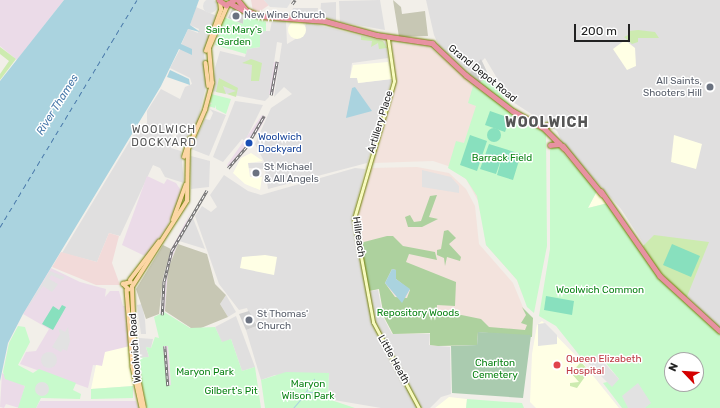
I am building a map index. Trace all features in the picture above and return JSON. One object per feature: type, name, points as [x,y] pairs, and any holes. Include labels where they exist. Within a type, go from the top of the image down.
[{"type":"highway","points":[[238,0],[246,10],[260,16],[312,19],[377,36],[430,44]]},
{"type":"highway","points":[[220,1],[231,2],[259,18],[318,22],[389,40],[430,44]]},
{"type":"highway","name":"Grand Depot Road","points":[[430,44],[519,114]]},
{"type":"highway","points":[[519,114],[544,126],[622,217],[656,271],[720,331]]},
{"type":"highway","points":[[519,114],[552,135],[564,148]]},
{"type":"highway","points":[[544,126],[552,124]]},
{"type":"highway","points":[[550,145],[559,144]]},
{"type":"main road","points":[[220,1],[222,11],[209,51],[212,81],[206,108],[186,156],[187,200],[132,286],[127,290],[124,284],[130,280],[143,266],[184,198],[185,150],[200,121],[209,84],[206,53],[222,11],[231,2]]},
{"type":"main road","name":"Artillery Place","points":[[368,165],[394,80],[389,40]]},
{"type":"main road","name":"Hillreach","points":[[366,287],[354,216],[368,165]]},
{"type":"main road","points":[[130,280],[132,286]]},
{"type":"main road","name":"Woolwich Road","points":[[132,286],[135,363],[143,408]]},
{"type":"main road","name":"Little Heath","points":[[366,287],[376,329],[419,408]]},
{"type":"main road","name":"Woolwich Road","points":[[127,290],[133,367],[143,408]]},
{"type":"shaded area","points":[[207,-1],[213,-1],[217,3],[217,9],[213,13],[207,13],[203,9],[203,3]]},
{"type":"shaded area","points":[[0,0],[64,0],[17,60],[0,46]]},
{"type":"shaded area","points":[[251,0],[264,0],[269,5],[259,12],[253,11]]},
{"type":"shaded area","points":[[264,0],[292,0],[287,8],[270,7]]},
{"type":"shaded area","points":[[380,0],[385,30],[340,22],[339,1]]},
{"type":"shaded area","points":[[393,0],[401,7],[402,14],[425,11],[428,36],[399,37]]},
{"type":"shaded area","points":[[426,0],[720,0],[720,330],[658,266],[621,209],[563,144],[557,131],[510,100],[485,58],[469,74],[440,48],[434,35]]},
{"type":"shaded area","points":[[336,2],[336,21],[320,18],[321,3]]},
{"type":"shaded area","points":[[196,7],[217,16],[204,54],[207,82],[196,128],[182,145],[174,142],[178,132],[174,131],[171,140],[171,148],[181,151],[184,183],[165,177],[160,168],[153,165],[120,236],[109,233],[97,262],[62,253],[137,129],[147,123],[147,111],[161,89],[180,99],[185,87],[192,84],[190,78],[170,68],[180,49],[192,53],[181,45],[188,29],[198,33],[199,29],[190,25]]},
{"type":"shaded area","name":"New Wine Church","points":[[233,7],[243,13],[243,24],[228,18]]},
{"type":"shaded area","points":[[293,8],[318,8],[317,17],[291,15]]},
{"type":"shaded area","points":[[272,21],[286,21],[287,44],[304,34],[306,22],[386,42],[388,58],[352,63],[350,78],[357,78],[359,83],[392,79],[367,163],[268,189],[265,169],[247,168],[248,163],[265,163],[255,144],[271,108],[292,94],[284,87],[274,97],[282,43],[277,42],[269,97],[265,101],[212,91],[215,68],[220,51],[245,57],[247,49],[260,47],[260,31],[270,31]]},
{"type":"shaded area","points":[[293,21],[301,21],[306,26],[304,37],[301,39],[293,39],[288,34],[288,26]]},
{"type":"shaded area","points":[[625,40],[635,48],[636,66],[627,70],[613,49]]},
{"type":"shaded area","points":[[392,43],[429,47],[479,87],[522,294],[517,280],[486,245],[481,206],[466,179],[448,166],[433,161],[373,163],[396,81]]},
{"type":"shaded area","points":[[481,59],[488,74],[480,83],[469,74]]},
{"type":"shaded area","points":[[274,62],[279,62],[273,95],[269,94]]},
{"type":"shaded area","points":[[388,62],[392,79],[358,83],[357,78],[350,78],[353,65]]},
{"type":"shaded area","points":[[235,101],[263,105],[245,141],[242,139],[223,162],[213,157]]},
{"type":"shaded area","points":[[210,109],[226,115],[209,156],[191,149],[205,119],[210,120],[213,113]]},
{"type":"shaded area","points":[[262,115],[266,117],[259,130],[229,168],[227,165]]},
{"type":"shaded area","points":[[674,135],[702,144],[696,169],[671,162]]},
{"type":"shaded area","points":[[251,153],[263,161],[248,163],[250,177],[262,177],[260,190],[245,184],[233,173],[241,158]]},
{"type":"shaded area","points":[[191,156],[210,161],[209,187],[191,189]]},
{"type":"shaded area","points":[[417,167],[449,173],[466,189],[475,206],[479,244],[513,283],[525,312],[533,318],[531,335],[478,332],[477,345],[438,346],[430,345],[430,333],[393,334],[384,317],[379,289],[369,291],[356,216],[369,168]]},
{"type":"shaded area","points":[[355,168],[365,169],[353,216],[371,318],[417,408],[381,408],[328,399],[329,373],[275,375],[261,380],[246,330],[257,326],[255,321],[252,322],[247,308],[239,310],[219,284],[195,216],[202,206],[211,212],[217,207],[210,195],[224,175],[248,191],[261,195]]},
{"type":"shaded area","points":[[422,170],[451,177],[459,186],[459,193],[422,187]]},
{"type":"shaded area","points":[[147,176],[164,184],[167,179],[176,183],[182,192],[166,229],[147,257],[122,245]]},
{"type":"shaded area","points":[[597,191],[608,203],[588,208]]},
{"type":"shaded area","points":[[191,212],[169,265],[164,315],[160,315],[170,251]]},
{"type":"shaded area","points":[[192,217],[193,218],[205,249],[179,241]]},
{"type":"shaded area","points":[[109,233],[119,236],[112,263],[120,285],[96,285],[52,267],[61,252],[97,262]]},
{"type":"shaded area","points":[[178,244],[207,254],[215,284],[226,295],[220,304],[228,317],[201,328],[191,328],[165,311],[168,269]]},
{"type":"shaded area","points":[[163,245],[171,249],[163,278],[159,314],[146,319],[136,289]]},
{"type":"shaded area","points":[[265,255],[277,257],[274,275],[240,268],[242,257]]},
{"type":"shaded area","points":[[51,268],[80,282],[106,289],[105,297],[110,291],[119,291],[123,306],[128,306],[131,346],[102,366],[93,365],[88,388],[20,364],[26,352],[36,351],[49,329],[23,314]]},
{"type":"shaded area","points":[[50,271],[65,277],[62,280],[51,275],[49,279],[58,284],[56,287],[52,292],[43,286],[25,312]]},
{"type":"shaded area","points":[[378,290],[383,317],[392,334],[430,334],[429,345],[450,347],[451,394],[441,397],[430,408],[420,408],[374,323],[368,291]]},
{"type":"shaded area","points":[[226,295],[236,312],[228,317],[220,304]]},
{"type":"shaded area","points":[[142,304],[146,334],[141,334],[137,305]]},
{"type":"shaded area","points":[[249,311],[257,326],[246,330],[239,314]]},
{"type":"shaded area","points":[[236,316],[255,367],[242,371],[231,339],[222,343],[215,327]]},
{"type":"shaded area","name":"Queen Elizabeth Hospital","points":[[542,321],[582,362],[619,408],[536,408],[530,402],[532,354],[537,325]]},
{"type":"shaded area","points":[[545,323],[557,335],[557,344],[538,346],[538,324]]},
{"type":"shaded area","points":[[68,327],[70,341],[67,351],[63,349],[61,352],[52,347],[60,334],[58,328],[65,332]]},
{"type":"shaded area","points":[[139,338],[153,339],[151,348],[146,347],[149,357],[137,358]]},
{"type":"shaded area","points":[[130,346],[133,386],[91,389],[96,365],[102,366],[105,352]]},
{"type":"shaded area","points":[[163,346],[168,346],[171,386],[167,386]]},
{"type":"shaded area","points":[[46,352],[52,352],[57,357],[55,366],[52,368],[46,368],[41,363],[41,357]]},
{"type":"shaded area","points":[[597,355],[619,379],[612,387],[586,361]]},
{"type":"shaded area","points":[[2,373],[25,386],[19,408],[6,404],[4,408],[0,407]]},
{"type":"shaded area","points":[[39,382],[45,382],[49,386],[49,392],[45,396],[39,396],[35,392],[35,386]]},
{"type":"shaded area","points":[[638,383],[651,403],[645,408],[628,408],[622,396]]},
{"type":"shaded area","points":[[449,397],[467,399],[466,408],[435,408]]},
{"type":"shaded area","points":[[40,401],[136,401],[139,408],[36,408]]},
{"type":"green space","name":"Saint Mary's Garden","points":[[244,13],[266,22],[266,31],[260,32],[260,47],[247,49],[246,54],[215,45],[223,17],[243,24]]},
{"type":"green space","points":[[638,30],[655,32],[659,38],[638,38],[638,42],[632,44],[624,37],[630,34],[629,31]]},
{"type":"green space","points":[[361,36],[383,41],[387,48],[379,49],[378,43],[371,47],[372,41],[361,40]]},
{"type":"green space","points":[[0,47],[16,59],[0,80],[0,74],[9,61],[0,54]]},
{"type":"green space","points":[[251,59],[262,63],[259,81],[251,81],[252,65],[242,63]]},
{"type":"green space","points":[[488,74],[503,97],[518,112],[480,83]]},
{"type":"green space","points":[[219,78],[238,88],[236,97],[227,94],[236,91],[223,86],[226,94],[216,92]]},
{"type":"green space","name":"Barrack Field","points":[[473,86],[546,134],[547,246],[534,313],[527,307],[517,280],[486,245],[477,196],[466,179],[448,168],[456,141],[464,143],[476,106],[468,103]]},
{"type":"green space","points":[[211,94],[231,99],[226,114],[216,109],[216,105],[215,108],[208,106],[212,103],[209,102]]},
{"type":"green space","points":[[490,111],[510,118],[505,132],[485,125]]},
{"type":"green space","points":[[494,128],[499,130],[501,135],[499,140],[494,142],[489,140],[487,135],[489,130]]},
{"type":"green space","points":[[470,135],[487,141],[477,171],[460,165]]},
{"type":"green space","points":[[489,144],[521,154],[513,180],[497,175],[502,157],[496,174],[480,169]]},
{"type":"green space","name":"Woolwich Common","points":[[556,145],[597,191],[588,208],[608,203],[653,270],[720,334],[720,408],[622,408],[603,383],[619,379],[600,356],[584,361],[556,326],[539,316],[550,249],[550,150]]},
{"type":"green space","points":[[437,195],[429,217],[438,219],[422,227],[408,227],[405,217],[410,215],[414,222],[421,221],[430,196]]},
{"type":"green space","points":[[448,230],[456,238],[449,244],[461,257],[460,261],[447,257],[445,266],[444,258],[437,255],[437,250],[441,249],[444,231]]},
{"type":"green space","points":[[654,235],[709,242],[686,299],[656,267],[643,246]]},
{"type":"green space","name":"Repository Woods","points":[[387,236],[393,236],[403,246],[435,252],[437,260],[409,254],[406,262],[456,282],[455,306],[437,305],[437,310],[481,319],[489,327],[525,330],[527,325],[521,323],[526,315],[522,307],[533,318],[532,337],[478,332],[477,345],[438,346],[430,345],[430,333],[393,334],[384,317],[379,289],[369,291],[360,243]],"holes":[[[392,269],[396,270],[396,279],[410,290],[407,298],[395,297],[385,283]]]},
{"type":"green space","points":[[672,244],[700,256],[691,277],[663,265]]},
{"type":"green space","points":[[546,296],[574,301],[572,315],[544,310]]},
{"type":"green space","points":[[62,305],[66,307],[53,330],[42,324],[53,306],[59,310]]},
{"type":"green space","name":"Maryon Park","points":[[164,312],[190,328],[215,327],[222,342],[231,339],[242,371],[255,367],[261,408],[147,408],[137,358],[149,357],[146,347],[151,348],[155,337],[159,338],[154,317]],"holes":[[[163,346],[168,346],[171,385],[167,386]]]},
{"type":"green space","points":[[18,326],[25,327],[30,342],[18,365],[33,373],[39,369],[76,383],[73,390],[81,394],[80,399],[41,398],[36,408],[18,408],[25,386],[5,379],[3,372],[9,343]]},
{"type":"green space","name":"Charlton Cemetery","points":[[478,332],[531,335],[523,398],[452,393],[451,346],[477,345]]},
{"type":"green space","points":[[581,362],[589,371],[577,388],[570,386],[570,383],[579,382],[571,373]]},
{"type":"green space","name":"Maryon Wilson Park","points":[[286,372],[329,373],[328,399],[355,408],[265,408],[261,380]]},
{"type":"green space","points":[[133,386],[133,398],[91,399],[91,389]]},
{"type":"green space","points":[[467,399],[522,403],[524,408],[466,408]]},
{"type":"water","name":"River Thames","points":[[64,0],[199,0],[190,25],[200,32],[188,29],[181,44],[192,49],[192,55],[179,49],[161,86],[23,314],[8,343],[0,381],[0,81]]},
{"type":"water","points":[[170,70],[189,79],[190,85],[167,77]]},
{"type":"water","points":[[355,87],[372,111],[346,118],[352,88]]},
{"type":"water","points":[[392,269],[396,270],[396,279],[410,289],[402,303],[385,283]]},
{"type":"waterway","points":[[301,399],[314,379]]},
{"type":"waterway","points":[[307,392],[313,392]]},
{"type":"waterway","points":[[293,408],[300,400]]},
{"type":"ferry route","points":[[0,227],[137,0]]},
{"type":"railway","points":[[292,4],[295,0]]},
{"type":"railway","points":[[271,95],[277,62]]},
{"type":"railway","points":[[228,168],[246,147],[264,116]]},
{"type":"railway","points":[[162,315],[164,281],[172,250],[207,190]]},
{"type":"railway","points":[[165,346],[168,386]]},
{"type":"place","name":"New Wine Church","points":[[236,16]]},
{"type":"place","name":"All Saints, Shooters Hill","points":[[710,87]]},
{"type":"place","name":"Woolwich Dockyard","points":[[249,143]]},
{"type":"place","name":"St Michael & All Angels","points":[[256,173]]},
{"type":"place","name":"St Thomas' Church","points":[[249,320]]},
{"type":"place","name":"Queen Elizabeth Hospital","points":[[557,365]]},
{"type":"district","name":"WOOLWICH","points":[[547,123]]},
{"type":"district","name":"WOOLWICH DOCKYARD","points":[[164,137]]},
{"type":"park label","name":"Gilbert's Pit","points":[[231,392]]}]
